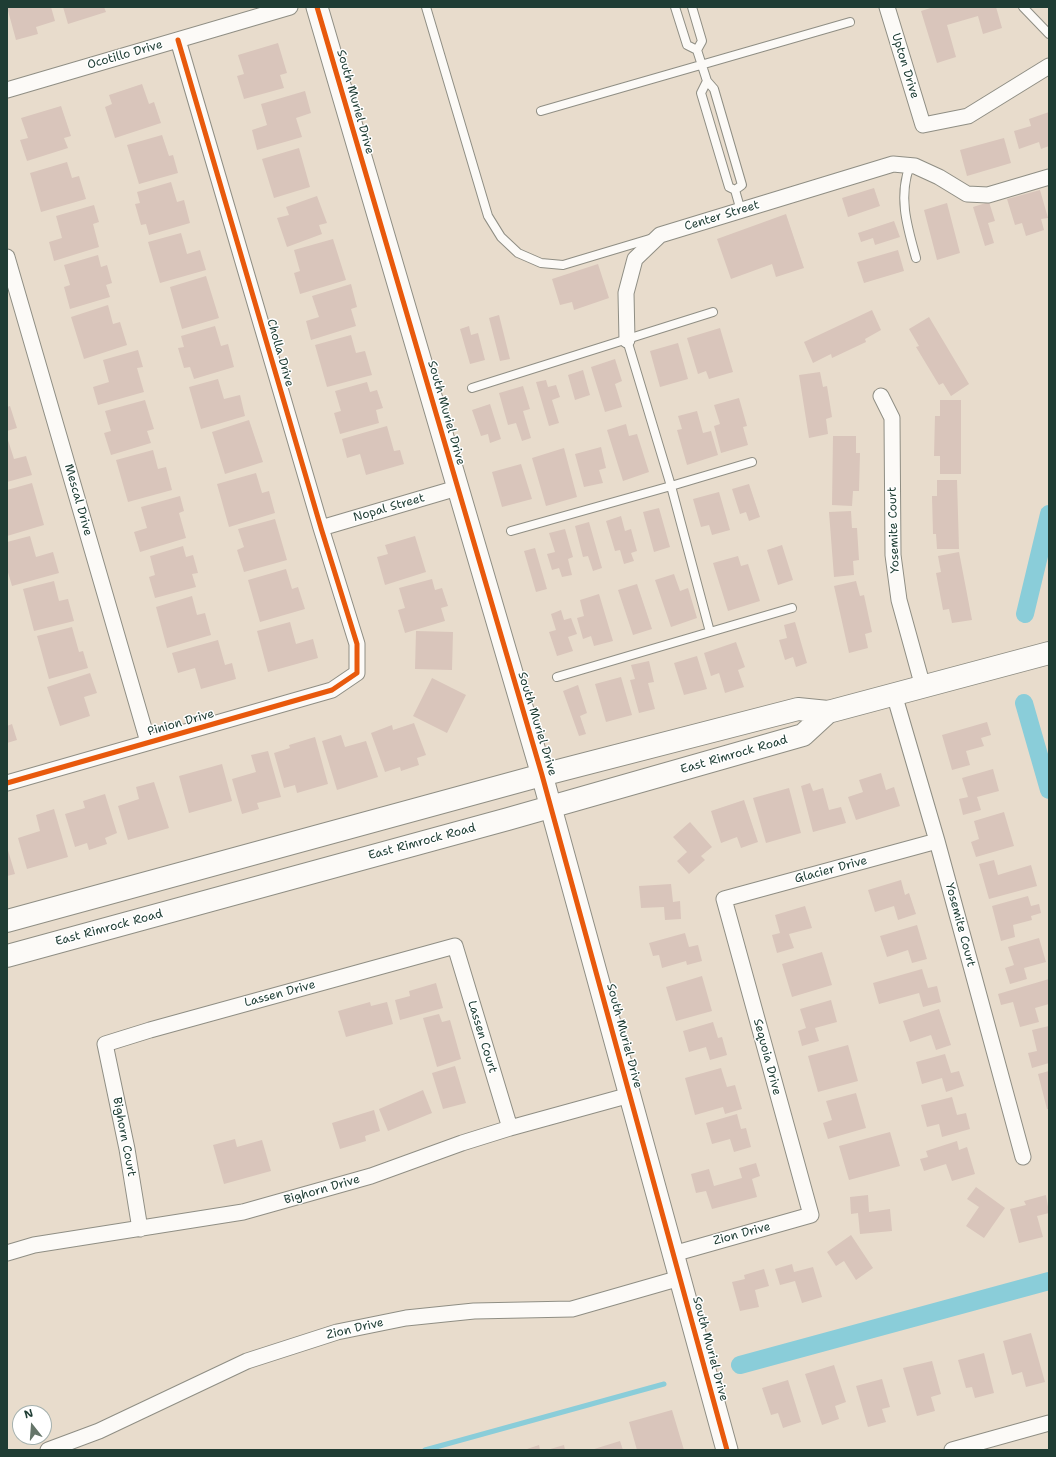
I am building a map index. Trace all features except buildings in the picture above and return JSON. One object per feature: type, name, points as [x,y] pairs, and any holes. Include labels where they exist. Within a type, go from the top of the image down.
[{"type":"main road","name":"South Muriel Drive","points":[[317,7],[542,775],[727,1450]]},
{"type":"main road","name":"East Rimrock Road","points":[[7,921],[542,775],[798,709],[828,712],[1049,653]]},
{"type":"main road","name":"East Rimrock Road","points":[[7,956],[550,807],[803,735],[828,712]]},
{"type":"street","name":"Ocotillo Drive","points":[[7,90],[290,7]]},
{"type":"street","name":"Upton Drive","points":[[886,7],[922,125],[968,116],[1049,66]]},
{"type":"street","name":"Cholla Drive","points":[[178,40],[321,528],[357,644],[357,673]]},
{"type":"street","name":"Center Street","points":[[627,340],[626,293],[635,259],[660,235],[892,164],[915,166],[939,177],[967,194],[988,195],[1049,177]]},
{"type":"street","name":"Mescal Drive","points":[[7,257],[148,742]]},
{"type":"street","name":"Yosemite Court","points":[[881,396],[892,418],[893,554],[899,600],[923,687]]},
{"type":"street","name":"Nopal Street","points":[[321,528],[457,488]]},
{"type":"street","name":"Pinion Drive","points":[[7,783],[332,690],[357,673]]},
{"type":"street","name":"Yosemite Court","points":[[894,694],[937,841],[1023,1157]]},
{"type":"street","name":"Glacier Drive","points":[[724,899],[937,841]]},
{"type":"street","name":"Sequoia Drive","points":[[724,899],[811,1215]]},
{"type":"street","name":"Lassen Drive","points":[[105,1044],[150,1030],[455,946]]},
{"type":"street","name":"Lassen Court","points":[[455,946],[510,1128]]},
{"type":"street","name":"Bighorn Court","points":[[105,1044],[127,1150],[140,1229]]},
{"type":"street","name":"Bighorn Drive","points":[[7,1253],[34,1245],[243,1212],[371,1176],[462,1143],[510,1128],[630,1095]]},
{"type":"street","name":"Zion Drive","points":[[673,1254],[811,1215]]},
{"type":"street","name":"Zion Drive","points":[[48,1450],[99,1431],[247,1361],[337,1332],[406,1318],[474,1311],[572,1309],[680,1278]]},
{"type":"street","points":[[952,1450],[1049,1423]]},
{"type":"lane","points":[[426,7],[488,216],[501,238],[518,253],[541,263],[563,265],[660,235]]},
{"type":"lane","points":[[675,7],[687,45],[697,50],[707,81],[714,89],[742,184],[735,190]]},
{"type":"lane","points":[[692,7],[702,41],[697,50]]},
{"type":"lane","points":[[1023,7],[1049,34]]},
{"type":"lane","points":[[541,111],[850,22]]},
{"type":"lane","points":[[707,81],[701,93],[728,187],[735,190]]},
{"type":"lane","points":[[910,165],[904,180],[905,220],[916,258]]},
{"type":"lane","points":[[735,190],[741,210]]},
{"type":"lane","points":[[472,388],[713,312]]},
{"type":"lane","points":[[627,340],[671,486],[710,632]]},
{"type":"lane","points":[[511,532],[752,462]]},
{"type":"lane","points":[[557,677],[792,608]]},
{"type":"waterway","points":[[1025,614],[1049,514]]},
{"type":"waterway","points":[[1024,703],[1049,790]]},
{"type":"waterway","points":[[740,1365],[1049,1281]]},
{"type":"waterway","points":[[425,1450],[664,1384]]},
{"type":"cycle path","points":[[317,7],[542,775],[727,1450]]},
{"type":"cycle path","points":[[7,783],[332,690],[357,673],[357,644],[321,528],[178,40]]}]
